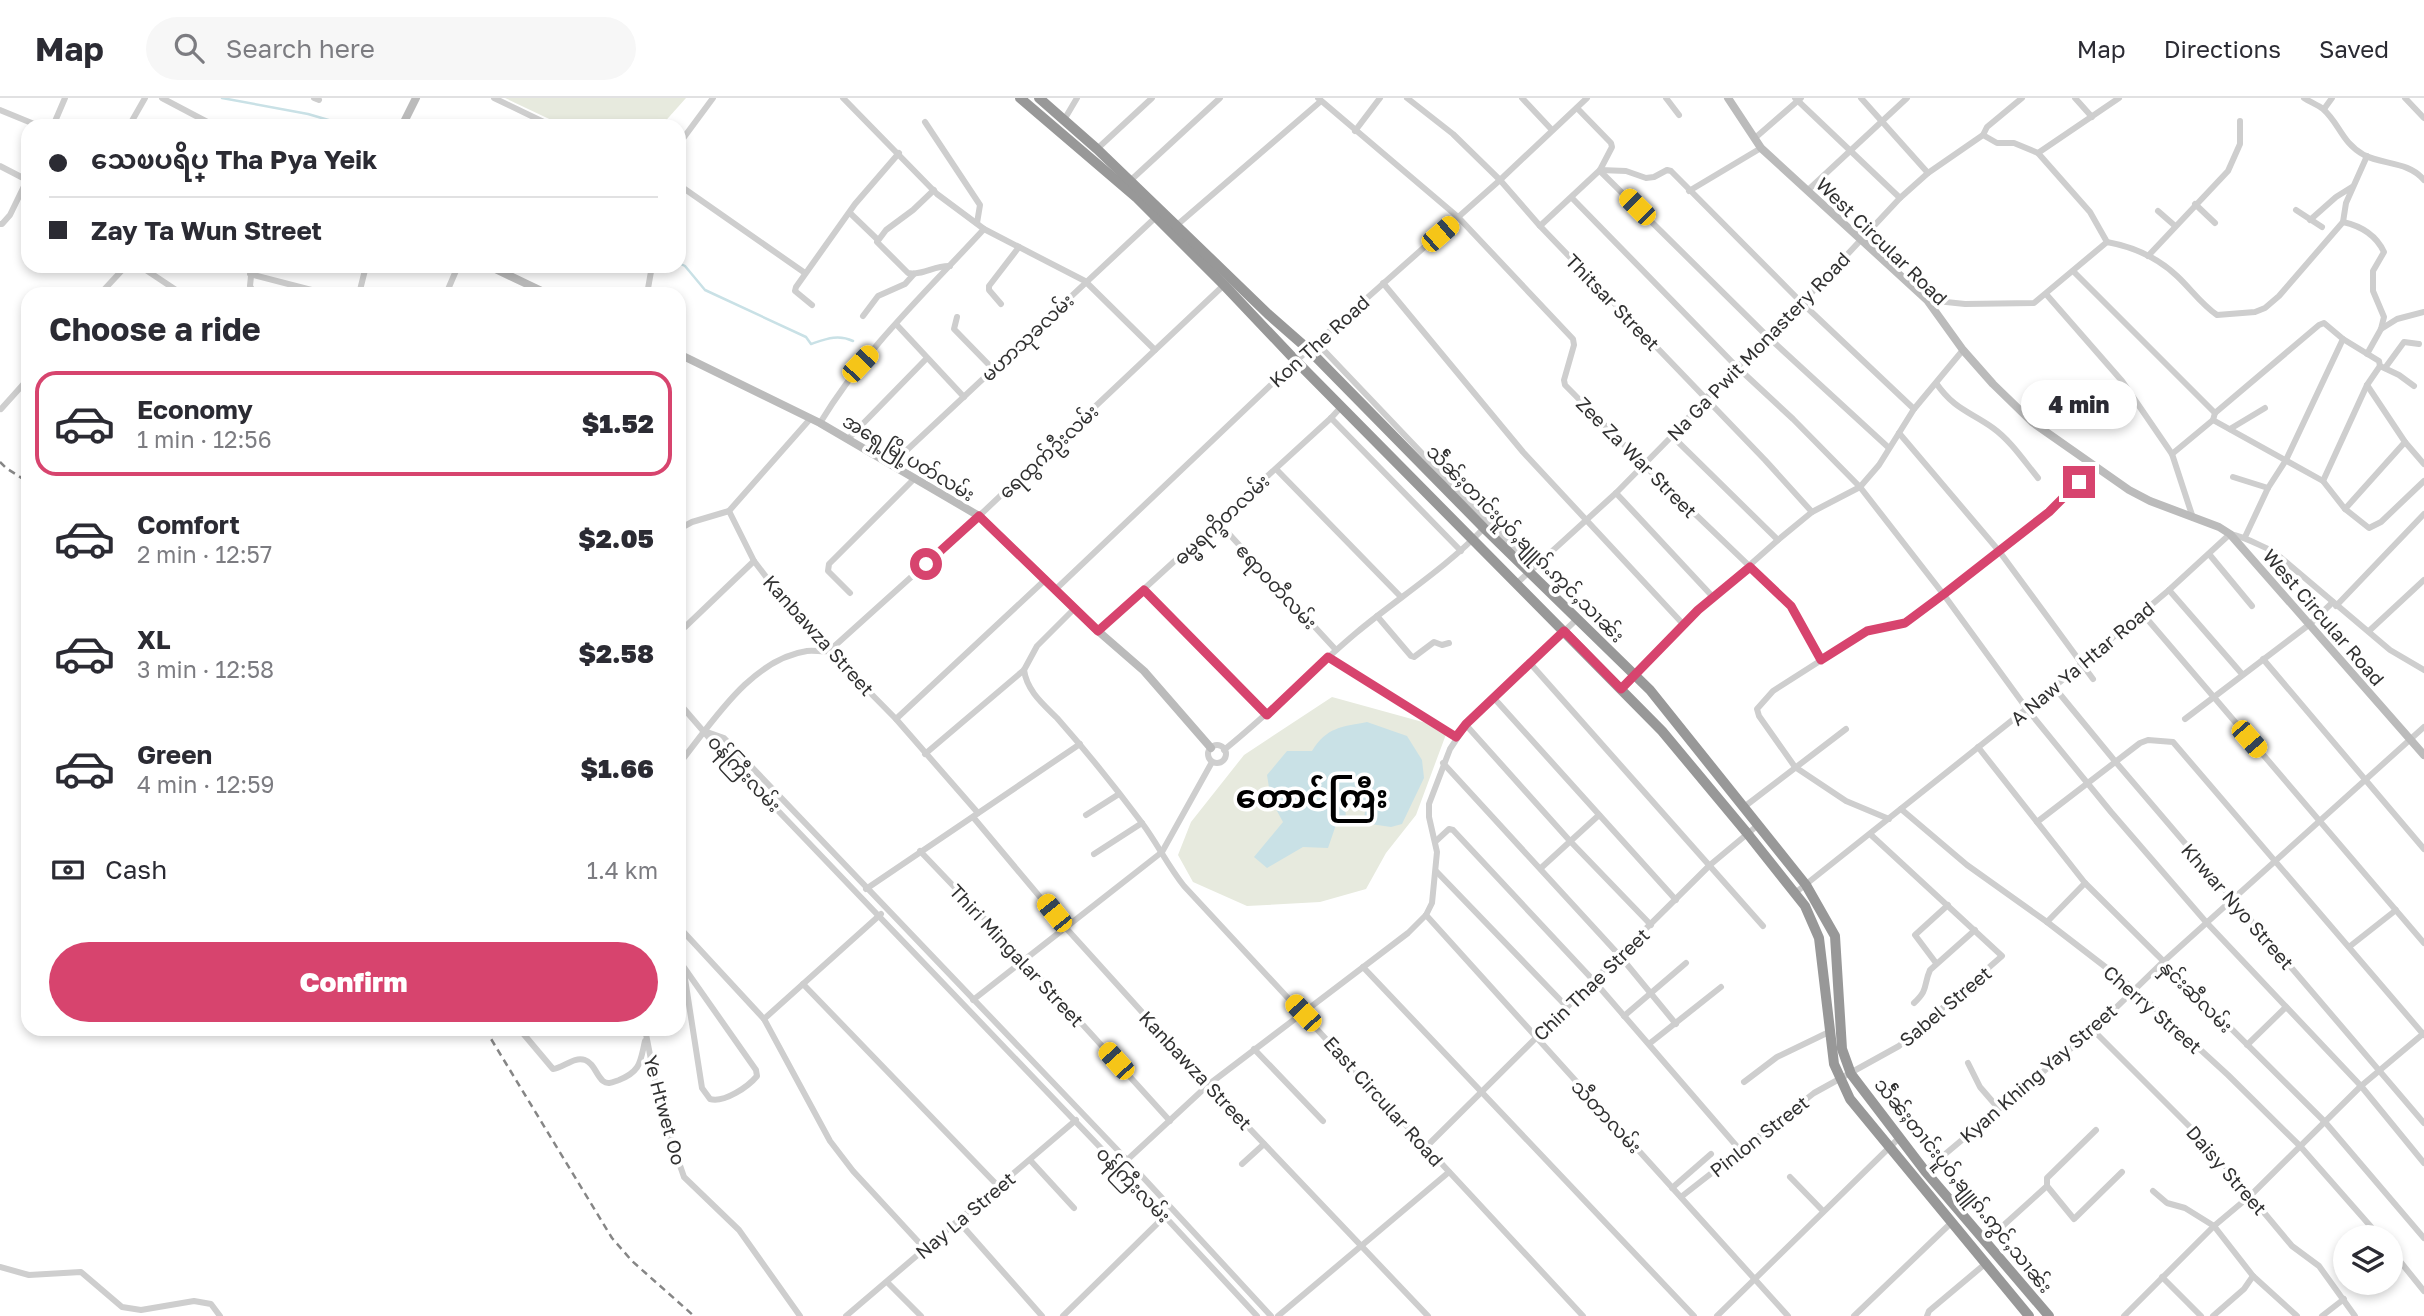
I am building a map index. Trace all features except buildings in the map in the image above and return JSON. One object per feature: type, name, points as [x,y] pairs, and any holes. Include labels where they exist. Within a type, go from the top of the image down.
[{"type":"highway","name":"သဵႅၼ်ႈတၢင်းပူဝ်ႇၶျူၵ်ႉဢွင်ႇသၢၼ်း","points":[[1020,98],[1137,198],[1177,225],[1268,314],[1313,347],[1484,528],[1532,570],[1577,619],[1635,675],[1806,886],[1835,936],[1842,1049],[1851,1074],[1925,1171],[2049,1316]]},
{"type":"highway","name":"သဵႅၼ်ႈတၢင်းပူဝ်ႇၶျူၵ်ႉဢွင်ႇသၢၼ်း","points":[[1039,98],[1131,180],[1296,362],[1662,732],[1747,833],[1811,916],[1819,938],[1834,1064],[1850,1099],[2029,1316]]},
{"type":"street","points":[[56,119],[65,98]]},
{"type":"street","points":[[133,119],[145,98]]},
{"type":"street","points":[[162,98],[202,119]]},
{"type":"street","points":[[406,119],[416,98]]},
{"type":"street","points":[[495,98],[538,119]]},
{"type":"street","points":[[686,135],[713,98]]},
{"type":"street","points":[[844,98],[934,190],[984,229],[1086,281],[1154,350]]},
{"type":"street","points":[[1064,120],[1077,98]]},
{"type":"street","points":[[1097,149],[1152,98]]},
{"type":"street","points":[[1131,180],[1220,98]]},
{"type":"street","points":[[1355,131],[1380,98]]},
{"type":"street","name":"Thitsar Street","points":[[1408,98],[1453,134],[1500,180],[1540,226],[1812,512]]},
{"type":"street","points":[[1522,98],[1552,130]]},
{"type":"street","points":[[1540,226],[1600,170],[1610,153],[1611,143],[1571,98]]},
{"type":"street","name":"Kon The Road","points":[[1056,589],[1296,362],[1500,180],[1587,98]]},
{"type":"street","points":[[1666,98],[1679,115]]},
{"type":"street","name":"West Circular Road","points":[[1728,98],[1761,148],[1927,300],[1962,350],[2022,414],[2094,467],[2150,501],[2219,527],[2230,534],[2424,755]]},
{"type":"street","points":[[1861,98],[1928,173]]},
{"type":"street","points":[[1807,191],[1907,98]]},
{"type":"street","name":"Na Ga Pwit Monastery Road","points":[[1516,584],[1616,493],[1706,398],[1802,303],[1900,198],[1928,173],[1983,135],[1987,127],[2022,98]]},
{"type":"street","points":[[2075,98],[2092,117]]},
{"type":"street","points":[[2038,153],[2119,98]]},
{"type":"street","points":[[2304,98],[2324,109],[2353,148],[2367,156],[2400,164],[2419,173],[2424,180]]},
{"type":"street","points":[[2324,109],[2332,98]]},
{"type":"street","points":[[2405,98],[2424,118]]},
{"type":"street","points":[[1177,225],[1319,99],[1458,217]]},
{"type":"street","points":[[1755,138],[1798,99],[1900,198]]},
{"type":"street","points":[[0,110],[22,119]]},
{"type":"street","points":[[2148,256],[2174,225],[2228,171],[2240,144],[2239,121]]},
{"type":"street","points":[[925,122],[980,205],[977,223]]},
{"type":"street","points":[[1983,135],[1997,143],[2014,143],[2038,153],[2090,212],[2108,242],[2131,246],[2148,256],[2178,277],[2206,308],[2217,315],[2255,312],[2279,296],[2343,222],[2342,215],[2367,156]]},
{"type":"street","points":[[1689,191],[1761,148]]},
{"type":"street","points":[[812,305],[795,290],[805,272],[900,153]]},
{"type":"street","points":[[0,166],[21,176]]},
{"type":"street","points":[[1600,170],[1626,171],[1646,178],[1669,170],[1802,303],[1914,409]]},
{"type":"street","points":[[1600,170],[1767,336],[1889,448]]},
{"type":"street","points":[[2310,220],[2353,186]]},
{"type":"street","points":[[686,190],[805,272]]},
{"type":"street","points":[[878,240],[934,190]]},
{"type":"street","points":[[0,224],[10,215],[21,192]]},
{"type":"street","points":[[1572,198],[1737,368],[1793,419],[1860,487],[1944,594],[2027,709],[2087,782],[2207,922],[2361,1086],[2424,1163]]},
{"type":"street","points":[[2195,204],[2215,223]]},
{"type":"street","points":[[2296,210],[2322,228]]},
{"type":"street","points":[[2158,211],[2174,225]]},
{"type":"street","points":[[850,213],[904,270],[914,274]]},
{"type":"street","name":"မဟာသုခလမ်း","points":[[892,464],[1159,214]]},
{"type":"street","name":"Zee Za War Street","points":[[1458,217],[1573,339],[1574,345],[1564,385],[1791,606],[1821,660]]},
{"type":"street","points":[[2343,222],[2369,233],[2380,243],[2384,252],[2373,271],[2373,291],[2384,317],[2381,329],[2367,354]]},
{"type":"street","points":[[820,423],[860,364],[984,229]]},
{"type":"street","points":[[1927,300],[1965,304],[2031,304],[2108,242]]},
{"type":"street","points":[[1001,304],[989,290],[989,286],[1019,247]]},
{"type":"street","points":[[863,316],[878,296],[905,284],[914,274],[935,266],[950,266]]},
{"type":"street","points":[[2073,271],[2214,416],[2230,429],[2323,481],[2345,509],[2369,528],[2374,527],[2424,481]]},
{"type":"street","points":[[106,287],[120,273]]},
{"type":"street","points":[[150,273],[172,287]]},
{"type":"street","points":[[504,273],[533,287]]},
{"type":"street","points":[[251,287],[250,274],[300,287]]},
{"type":"street","points":[[1383,283],[1523,452],[1683,624]]},
{"type":"street","name":"ရေထွက်ဦးလမ်း","points":[[829,652],[979,516],[1224,285]]},
{"type":"street","points":[[2046,294],[2122,381],[2172,454],[2193,518]]},
{"type":"street","points":[[2381,329],[2397,318],[2424,313]]},
{"type":"street","points":[[957,317],[954,329],[992,369]]},
{"type":"street","points":[[2172,454],[2319,325],[2325,323],[2343,339],[2414,386]]},
{"type":"street","points":[[896,324],[964,397]]},
{"type":"street","points":[[2245,537],[2267,488],[2286,460],[2343,339]]},
{"type":"street","points":[[2323,481],[2367,385],[2404,342],[2419,344]]},
{"type":"street","points":[[1313,347],[1457,490],[1532,570]]},
{"type":"street","points":[[1621,689],[1712,596],[1750,567],[1777,540],[1812,512],[1860,487],[1914,409],[1962,350]]},
{"type":"street","name":"အရှေ့မြို့ပတ်လမ်း","points":[[686,357],[811,418],[979,516],[1098,631],[1144,671],[1211,748]]},
{"type":"street","points":[[848,439],[926,359]]},
{"type":"street","points":[[1936,383],[1959,409],[1993,428],[2010,443],[2038,478]]},
{"type":"street","points":[[2367,385],[2405,442],[2424,464]]},
{"type":"street","points":[[1,409],[21,387]]},
{"type":"street","name":"ဓမ္မရက္ခိတလမ်း","points":[[1098,631],[1342,406]]},
{"type":"street","points":[[2230,429],[2265,408]]},
{"type":"street","points":[[686,525],[729,512],[811,418]]},
{"type":"street","points":[[1331,418],[1461,551]]},
{"type":"street","points":[[1899,433],[1999,551],[2094,679]]},
{"type":"street","name":"Zee Za War Street","points":[[1672,436],[1777,540]]},
{"type":"street","points":[[2345,509],[2405,442]]},
{"type":"street","points":[[1889,819],[1846,801],[1795,766],[1759,716],[1758,709],[1773,691],[1867,631],[1905,623],[2049,512],[2094,467]]},
{"type":"street","points":[[1276,469],[1401,597]]},
{"type":"street","points":[[2233,477],[2267,488]]},
{"type":"street","points":[[850,593],[828,571],[829,564],[915,478]]},
{"type":"street","points":[[1616,493],[1712,596]]},
{"type":"street","name":"Kanbawza Street","points":[[729,512],[754,561],[829,652],[896,719],[1066,928],[1208,1085],[1428,1316]]},
{"type":"street","points":[[2185,719],[2334,604],[2424,514]]},
{"type":"street","name":"ဧရာဝတီလမ်း","points":[[1217,522],[1336,650]]},
{"type":"street","points":[[1224,750],[1267,715],[1336,650],[1461,551],[1484,528]]},
{"type":"street","points":[[2230,534],[2245,537],[2254,544],[2273,551],[2390,650],[2424,670]]},
{"type":"street","name":"A Naw Ya Htar Road","points":[[1795,894],[2082,664],[2230,534]]},
{"type":"street","points":[[2209,554],[2252,606]]},
{"type":"street","points":[[686,626],[754,561]]},
{"type":"street","points":[[896,719],[1046,579]]},
{"type":"street","points":[[2369,631],[2424,580]]},
{"type":"street","points":[[1144,590],[1267,715]]},
{"type":"street","points":[[2169,590],[2242,674]]},
{"type":"street","points":[[925,754],[1024,670],[1037,646],[1075,608]]},
{"type":"street","points":[[2142,613],[2424,943]]},
{"type":"street","points":[[1377,616],[1411,656],[1415,657],[1434,642],[1442,645],[1448,643]]},
{"type":"street","points":[[1119,1167],[1208,1085],[1408,933],[1426,915],[1432,903],[1436,871],[1436,841],[1429,817],[1429,804],[1443,763],[1456,737],[1466,724],[1577,619]]},
{"type":"street","points":[[686,755],[755,673],[788,656],[808,651],[829,652]]},
{"type":"street","points":[[1328,657],[1456,737]]},
{"type":"street","points":[[2263,659],[2424,849]]},
{"type":"street","points":[[1529,663],[1763,926]]},
{"type":"street","name":"East Circular Road","points":[[1024,670],[1026,682],[1034,693],[1080,744],[1142,823],[1170,869],[1184,886],[1583,1316]]},
{"type":"street","name":"Khwar Nyo Street","points":[[2054,687],[2232,899],[2422,1118]]},
{"type":"street","points":[[1493,698],[1676,900]]},
{"type":"street","points":[[686,711],[705,731]]},
{"type":"street","points":[[1466,724],[1570,841],[1651,925]]},
{"type":"street","name":"Kyan Khing Yay Street","points":[[1925,1171],[2093,1030],[2162,962],[2424,727]]},
{"type":"street","points":[[1744,807],[1846,729]]},
{"type":"street","name":"ဝန်ကြီးလမ်း","points":[[705,731],[724,738],[1127,1160],[1271,1316]]},
{"type":"street","name":"ဝန်ကြီးလမ်း","points":[[705,731],[717,747],[880,915],[1257,1316]]},
{"type":"street","points":[[2037,822],[2114,760],[2140,743],[2148,740],[2173,742],[2424,1034],[2361,1086],[2124,1316]]},
{"type":"street","points":[[859,894],[1080,744]]},
{"type":"street","points":[[1220,746],[1226,755],[1223,761],[1212,762],[1208,755],[1211,748],[1220,746]]},
{"type":"street","name":"နှင်းဆီလမ်း","points":[[1978,747],[2085,883],[2325,1122],[2424,1238]]},
{"type":"street","points":[[966,1006],[1162,852],[1212,762]]},
{"type":"street","points":[[1443,763],[1620,956],[1676,1024]]},
{"type":"street","points":[[1086,815],[1119,794]]},
{"type":"street","name":"Cherry Street","points":[[1901,809],[1967,865],[2134,989],[2228,1075],[2300,1146],[2369,1225]]},
{"type":"street","points":[[1541,868],[1599,815]]},
{"type":"street","points":[[1094,854],[1142,823]]},
{"type":"street","name":"Chin Thae Street","points":[[1427,1146],[1710,864],[1758,825]]},
{"type":"street","points":[[1436,841],[1449,829],[1453,830],[1594,981],[1740,1150]]},
{"type":"street","name":"Sabel Street","points":[[1839,1078],[1851,1074],[1899,1046],[2001,956],[1870,834]]},
{"type":"street","name":"Thiri Mingalar Street","points":[[920,851],[1025,961],[1170,1121]]},
{"type":"street","points":[[1436,871],[1567,1007]]},
{"type":"street","points":[[2047,922],[2085,883]]},
{"type":"street","points":[[1937,962],[1915,935],[1948,905]]},
{"type":"street","points":[[764,1019],[887,908]]},
{"type":"street","points":[[2349,947],[2396,910]]},
{"type":"street","name":"သီတာလမ်း","points":[[1426,915],[1788,1316]]},
{"type":"street","points":[[1914,1003],[1926,989],[1927,978],[1937,962],[1975,930]]},
{"type":"street","points":[[686,935],[764,1019],[830,1141],[853,1171],[925,1249]]},
{"type":"street","points":[[1624,1016],[1686,963]]},
{"type":"street","points":[[1363,967],[1693,1316]]},
{"type":"street","points":[[686,970],[756,1070],[757,1076],[750,1084],[718,1101],[710,1099],[702,1088],[686,993]]},
{"type":"street","points":[[803,984],[999,1186]]},
{"type":"street","points":[[1649,1044],[1721,987]]},
{"type":"street","points":[[2247,1045],[2286,1007]]},
{"type":"street","name":"Daisy Street","points":[[2093,1030],[2205,1142],[2292,1246],[2319,1266],[2355,1316]]},
{"type":"street","points":[[1744,1082],[1777,1057],[1829,1032]]},
{"type":"street","points":[[525,1036],[553,1069],[584,1059],[604,1082],[611,1083],[632,1075],[639,1066],[644,1036]]},
{"type":"street","name":"Ye Htwet Oo","points":[[646,1036],[661,1111],[684,1177],[739,1230],[800,1316]]},
{"type":"street","points":[[1254,1049],[1323,1121]]},
{"type":"street","points":[[1968,1063],[1980,1087],[1999,1109]]},
{"type":"street","name":"Pinlon Street","points":[[1681,1197],[1814,1093],[1839,1078]]},
{"type":"street","name":"Nay La Street","points":[[846,1316],[1082,1114]]},
{"type":"street","points":[[2096,1130],[2052,1172],[2045,1182],[2047,1186],[2074,1219],[2122,1172]]},
{"type":"street","points":[[1717,1316],[1899,1138]]},
{"type":"street","points":[[1242,1164],[1264,1143]]},
{"type":"street","points":[[1672,1188],[1711,1154]]},
{"type":"street","points":[[1030,1160],[1074,1208]]},
{"type":"street","points":[[1278,1316],[1449,1172]]},
{"type":"street","points":[[1790,1177],[1823,1211]]},
{"type":"street","points":[[1985,1242],[2047,1186]]},
{"type":"street","points":[[2153,1191],[2167,1203],[2185,1208],[2214,1226],[2253,1276],[2297,1316]]},
{"type":"street","points":[[1063,1316],[1165,1216]]},
{"type":"street","points":[[959,1222],[1042,1316]]},
{"type":"street","points":[[1854,1316],[1951,1223]]},
{"type":"street","points":[[1927,1316],[1929,1311],[1985,1264]]},
{"type":"street","points":[[2403,1266],[2424,1291]]},
{"type":"street","points":[[0,1267],[29,1275],[81,1272],[122,1307],[141,1310],[194,1301],[211,1304],[220,1316]]},
{"type":"street","points":[[2213,1316],[2244,1289],[2253,1276]]},
{"type":"street","points":[[2162,1277],[2201,1316]]},
{"type":"street","points":[[887,1282],[921,1316]]},
{"type":"street","points":[[2322,1316],[2344,1299]]},
{"type":"shaded area","points":[[505,98],[686,98],[667,119],[549,119]]},
{"type":"shaded area","points":[[1332,697],[1448,729],[1416,815],[1386,853],[1366,889],[1320,902],[1247,906],[1193,882],[1178,855],[1191,822],[1244,755]]},
{"type":"water","points":[[1367,722],[1407,736],[1422,760],[1424,778],[1402,824],[1391,827],[1364,823],[1365,810],[1357,799],[1345,799],[1346,821],[1338,819],[1328,848],[1303,847],[1267,868],[1254,857],[1283,822],[1271,800],[1267,775],[1287,751],[1312,751],[1329,733],[1342,727]]},
{"type":"waterway","points":[[222,98],[325,119]]},
{"type":"waterway","points":[[686,267],[705,290],[806,337],[811,344],[837,338],[853,341]]},
{"type":"railway","points":[[0,462],[21,478]]},
{"type":"railway","points":[[489,1036],[612,1238],[632,1261],[694,1316]]},
{"type":"district","name":"တောင်ကြီး","points":[[1312,795]]},
{"type":"route","points":[[926,564],[979,516],[1098,631],[1144,590],[1267,715],[1328,657],[1456,737],[1466,724],[1564,631],[1621,689],[1712,596],[1750,567],[1791,606],[1821,660],[1867,631],[1905,623],[2049,512],[2079,482]]}]
